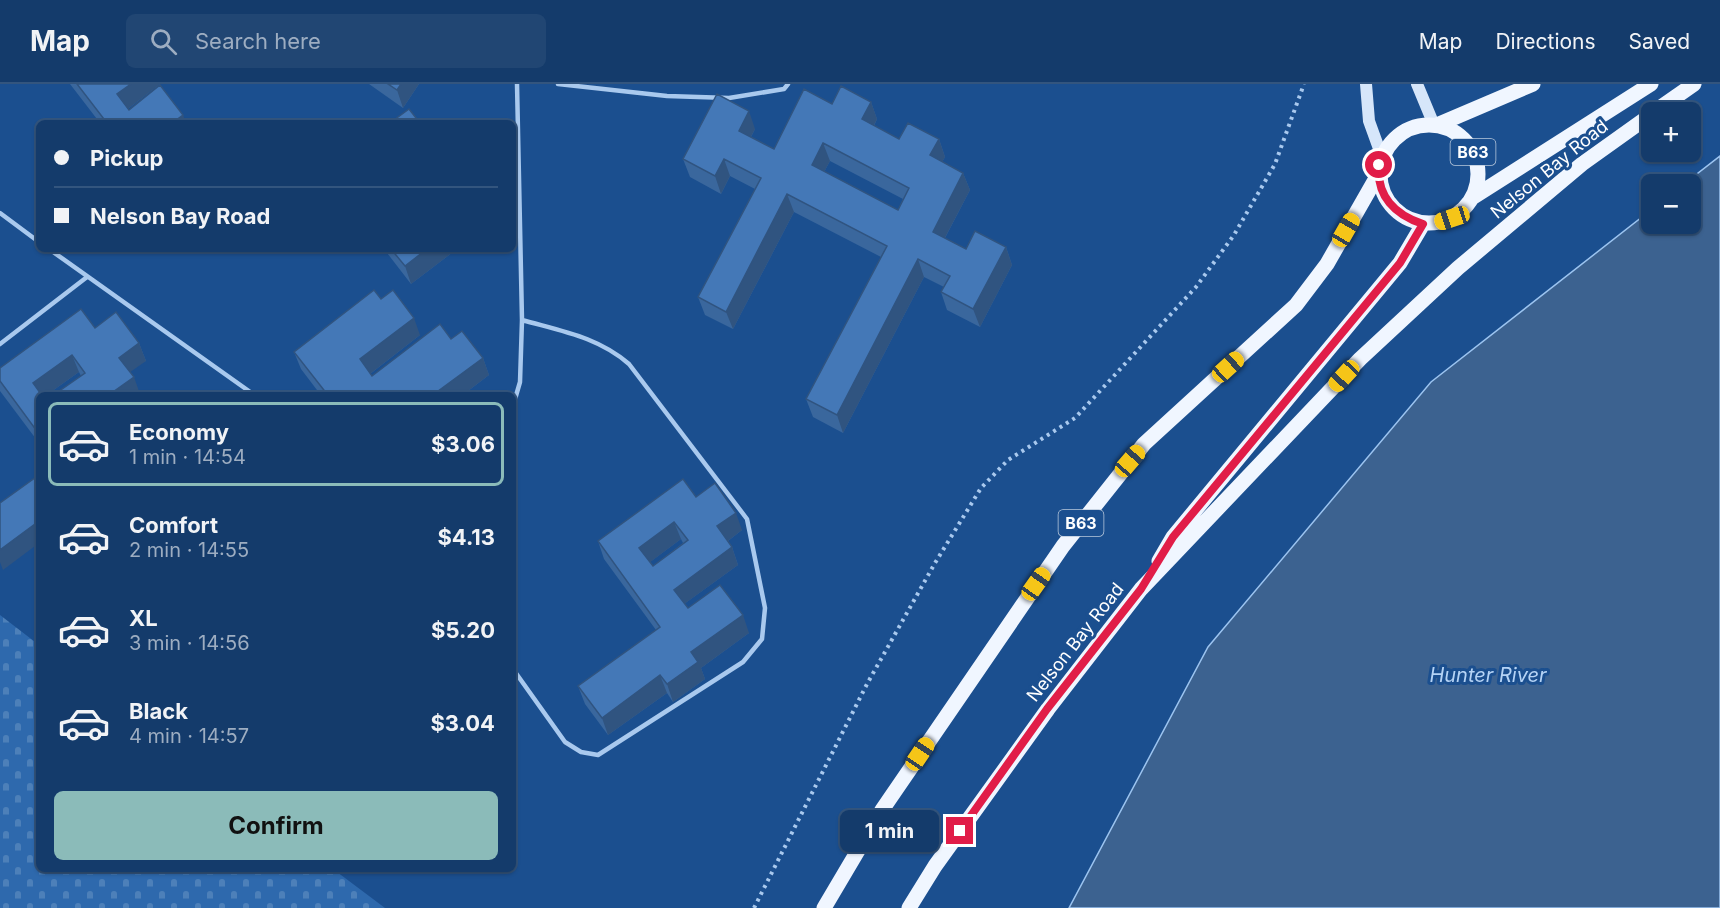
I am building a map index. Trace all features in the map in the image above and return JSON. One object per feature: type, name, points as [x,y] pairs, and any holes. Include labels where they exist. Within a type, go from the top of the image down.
[{"type":"main road","points":[[1366,84],[1369,121],[1382,157]]},
{"type":"main road","points":[[1417,84],[1435,125]]},
{"type":"main road","name":"B63","points":[[824,908],[882,810],[1063,546],[1144,444],[1296,305],[1327,264],[1378,173],[1382,157],[1390,142],[1402,132],[1418,126],[1435,125],[1533,84]]},
{"type":"main road","points":[[1378,173],[1382,191],[1391,207],[1405,218],[1423,224],[1452,218],[1464,210],[1472,198],[1651,84]]},
{"type":"main road","name":"Nelson Bay Road","points":[[1669,102],[1694,84]]},
{"type":"main road","name":"Nelson Bay Road","points":[[909,908],[935,866],[1047,709],[1141,589],[1360,359],[1458,268],[1582,164],[1641,122]]},
{"type":"main road","name":"B63","points":[[1435,125],[1452,130],[1464,140],[1473,153],[1478,167],[1478,183],[1472,198]]},
{"type":"main road","points":[[1141,589],[1173,537],[1400,263],[1423,224]]},
{"type":"lane","points":[[516,84],[522,321],[520,382],[516,396]]},
{"type":"lane","points":[[558,84],[667,96],[729,98],[784,89],[788,84]]},
{"type":"lane","points":[[0,213],[36,240]]},
{"type":"lane","points":[[53,252],[250,392]]},
{"type":"lane","points":[[0,344],[87,277]]},
{"type":"lane","points":[[516,673],[565,742],[581,752],[598,755],[743,662],[762,639],[765,608],[747,519],[629,364],[612,348],[587,337],[522,321]]},
{"type":"path","points":[[754,908],[867,684],[935,563],[981,488],[1008,460],[1075,418],[1196,287],[1258,196],[1290,130],[1304,84]]},
{"type":"green space","points":[[0,615],[36,643],[36,872],[337,872],[385,908],[0,908]]},
{"type":"water","name":"Hunter River","points":[[1720,156],[1720,908],[1069,908],[1208,647],[1431,382],[1641,218],[1641,234],[1701,234],[1701,174],[1697,174]]},
{"type":"building","points":[[77,84],[131,84],[117,94],[129,110],[160,85],[183,115],[176,120],[105,120]]},
{"type":"building","points":[[388,84],[401,84],[397,90]]},
{"type":"building","points":[[841,86],[871,102],[862,119],[899,139],[908,123],[939,139],[930,155],[963,173],[933,232],[966,249],[975,231],[1006,247],[973,309],[941,292],[950,276],[918,259],[837,415],[806,399],[887,246],[787,194],[726,312],[698,297],[761,178],[724,159],[715,176],[683,159],[717,94],[749,111],[739,131],[774,149],[804,89],[832,104]],"holes":[[[823,143],[909,188],[898,210],[812,165]]]},
{"type":"building","points":[[409,109],[418,120],[394,120]]},
{"type":"building","points":[[393,252],[423,252],[405,266]]},
{"type":"building","points":[[374,290],[381,299],[393,290],[414,318],[360,359],[372,376],[440,324],[451,339],[462,331],[483,358],[437,392],[325,392],[294,352]]},
{"type":"building","points":[[81,309],[95,328],[116,312],[139,343],[119,358],[134,377],[113,392],[58,392],[85,373],[72,355],[33,383],[40,392],[36,392],[36,430],[0,381],[0,368]]},
{"type":"building","points":[[36,477],[36,523],[0,550],[0,503]]},
{"type":"building","points":[[683,479],[696,497],[715,483],[736,513],[717,526],[732,547],[674,590],[688,608],[720,585],[743,615],[691,652],[698,662],[667,684],[660,675],[602,718],[578,686],[660,627],[598,541]],"holes":[[[674,522],[688,540],[653,566],[639,548]]]},
{"type":"route","points":[[960,831],[1047,709],[1141,589],[1173,537],[1400,263],[1423,224],[1405,218],[1391,207],[1382,191],[1378,173],[1379,165]]}]
